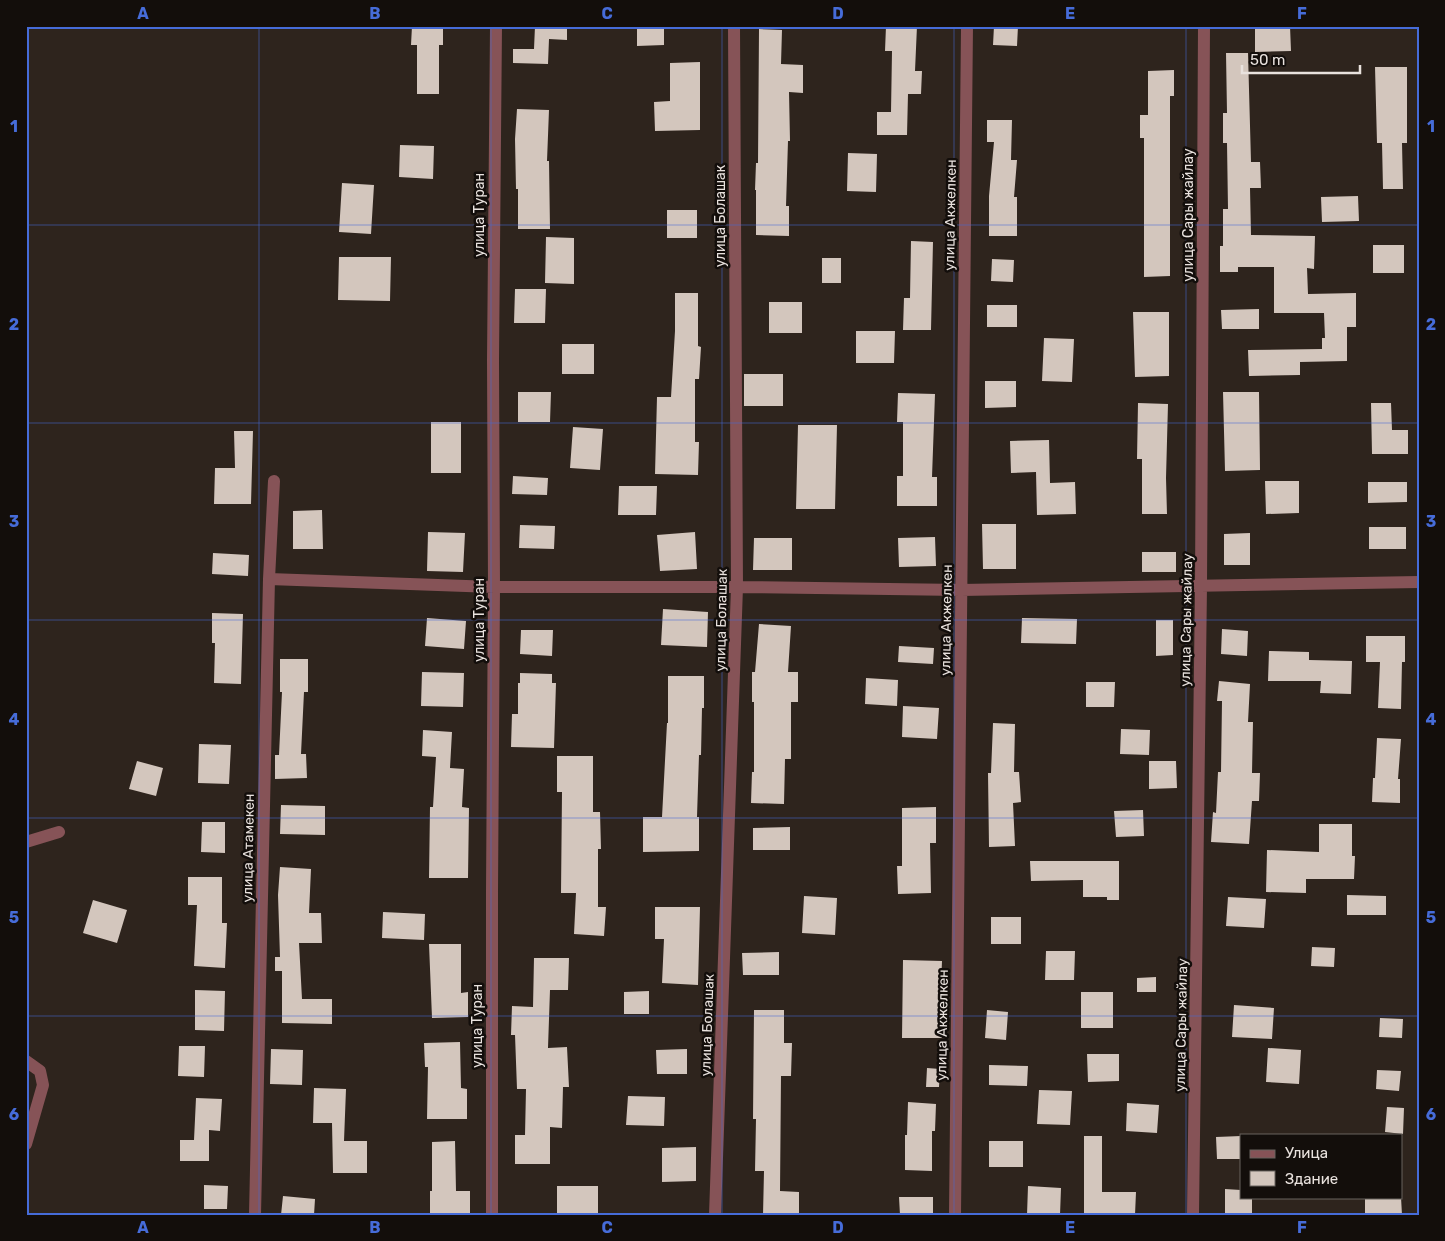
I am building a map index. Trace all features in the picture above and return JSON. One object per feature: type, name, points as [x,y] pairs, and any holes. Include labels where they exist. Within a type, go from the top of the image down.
[{"type":"street","name":"улица Туран","points":[[492,1215],[493,360],[496,26]]},
{"type":"street","name":"улица Болашак","points":[[715,1215],[737,587],[734,26]]},
{"type":"street","name":"улица Акжелкен","points":[[955,1215],[967,26]]},
{"type":"street","name":"улица Сары жайлау","points":[[1193,1215],[1201,586],[1204,26]]},
{"type":"street","name":"улица Атамекен","points":[[254,1215],[269,579],[274,481]]},
{"type":"street","points":[[269,579],[494,587],[737,587],[961,590],[1419,582]]},
{"type":"street","points":[[26,842],[59,832]]},
{"type":"street","points":[[26,1061],[40,1072],[43,1085],[26,1144]]},
{"type":"building","points":[[412,26],[443,26],[443,45],[439,45],[439,94],[417,94],[417,45],[411,45]]},
{"type":"building","points":[[535,26],[567,26],[567,40],[549,39],[548,64],[513,63],[513,49],[534,49]]},
{"type":"building","points":[[637,26],[664,26],[664,45],[637,46]]},
{"type":"building","points":[[886,26],[917,26],[915,71],[922,71],[921,94],[908,94],[907,135],[877,135],[877,112],[891,112],[892,51],[885,51]]},
{"type":"building","points":[[994,26],[1018,26],[1017,46],[993,45]]},
{"type":"building","points":[[1255,26],[1290,26],[1291,51],[1255,52]]},
{"type":"building","points":[[759,29],[782,30],[781,64],[803,65],[803,93],[789,92],[790,141],[788,141],[786,206],[789,206],[789,236],[756,235],[755,190],[756,163],[758,163]]},
{"type":"building","points":[[1226,53],[1248,53],[1251,162],[1260,162],[1261,188],[1250,188],[1251,235],[1315,236],[1314,269],[1307,268],[1308,294],[1356,293],[1356,327],[1347,327],[1347,361],[1300,362],[1300,375],[1249,376],[1248,350],[1322,349],[1322,338],[1325,338],[1324,313],[1274,313],[1274,267],[1238,267],[1238,272],[1220,272],[1220,246],[1223,246],[1223,209],[1228,209],[1227,143],[1223,143],[1223,113],[1227,113]]},
{"type":"building","points":[[700,62],[700,130],[655,131],[654,102],[670,101],[670,63]]},
{"type":"building","points":[[1375,67],[1407,67],[1407,143],[1402,143],[1403,189],[1383,189],[1382,143],[1377,143]]},
{"type":"building","points":[[1174,70],[1174,96],[1170,96],[1170,276],[1144,277],[1144,138],[1140,138],[1140,115],[1148,115],[1148,71]]},
{"type":"building","points":[[517,109],[549,110],[547,161],[549,161],[550,229],[518,229],[515,139]]},
{"type":"building","points":[[987,120],[1012,120],[1011,160],[1017,160],[1014,197],[1017,197],[1017,236],[989,236],[989,196],[994,142],[987,142]]},
{"type":"building","points":[[400,145],[434,146],[433,179],[399,177]]},
{"type":"building","points":[[848,153],[877,154],[876,192],[847,191]]},
{"type":"building","points":[[342,183],[374,185],[371,234],[339,232]]},
{"type":"building","points":[[1358,196],[1359,221],[1322,222],[1321,197]]},
{"type":"building","points":[[667,210],[697,210],[697,238],[667,238]]},
{"type":"building","points":[[546,237],[574,238],[574,284],[545,283]]},
{"type":"building","points":[[911,241],[933,242],[931,330],[903,330],[904,298],[910,298]]},
{"type":"building","points":[[1373,245],[1404,245],[1404,273],[1373,273]]},
{"type":"building","points":[[339,257],[391,257],[390,301],[338,300]]},
{"type":"building","points":[[822,258],[841,258],[841,283],[822,283]]},
{"type":"building","points":[[992,259],[1014,260],[1013,282],[991,281]]},
{"type":"building","points":[[515,289],[546,289],[545,323],[514,323]]},
{"type":"building","points":[[675,293],[698,293],[698,346],[701,347],[699,379],[695,379],[695,442],[699,442],[698,475],[655,474],[657,397],[671,397]]},
{"type":"building","points":[[769,302],[802,302],[802,333],[769,333]]},
{"type":"building","points":[[987,305],[1017,305],[1017,327],[987,327]]},
{"type":"building","points":[[1259,309],[1259,329],[1222,329],[1221,310]]},
{"type":"building","points":[[1133,312],[1169,312],[1169,376],[1135,377]]},
{"type":"building","points":[[856,331],[895,331],[894,363],[856,363]]},
{"type":"building","points":[[1044,338],[1074,339],[1072,382],[1042,381]]},
{"type":"building","points":[[562,344],[594,344],[594,374],[562,374]]},
{"type":"building","points":[[744,374],[783,374],[783,406],[744,406]]},
{"type":"building","points":[[985,381],[1016,381],[1016,407],[985,408]]},
{"type":"building","points":[[518,392],[551,392],[550,422],[518,422]]},
{"type":"building","points":[[1223,392],[1259,392],[1260,470],[1225,471]]},
{"type":"building","points":[[898,393],[935,394],[932,477],[937,477],[937,506],[897,506],[897,476],[903,476],[903,422],[897,422]]},
{"type":"building","points":[[1138,403],[1168,404],[1167,514],[1142,514],[1142,459],[1137,459]]},
{"type":"building","points":[[1371,403],[1391,403],[1392,430],[1408,430],[1408,454],[1372,454]]},
{"type":"building","points":[[431,422],[461,422],[461,473],[431,473]]},
{"type":"building","points":[[798,425],[837,425],[835,509],[796,509]]},
{"type":"building","points":[[573,427],[603,429],[600,470],[570,468]]},
{"type":"building","points":[[234,431],[253,431],[251,504],[214,504],[215,468],[235,468]]},
{"type":"building","points":[[1049,440],[1050,483],[1075,482],[1076,514],[1037,515],[1036,472],[1011,473],[1010,441]]},
{"type":"building","points":[[513,476],[548,478],[547,495],[512,494]]},
{"type":"building","points":[[1265,481],[1299,481],[1299,513],[1266,514]]},
{"type":"building","points":[[1368,482],[1407,482],[1407,502],[1368,503]]},
{"type":"building","points":[[619,486],[657,486],[656,515],[618,515]]},
{"type":"building","points":[[322,510],[323,549],[293,549],[293,511]]},
{"type":"building","points":[[982,524],[1016,524],[1016,569],[983,569]]},
{"type":"building","points":[[520,525],[555,526],[554,549],[519,548]]},
{"type":"building","points":[[1369,527],[1406,527],[1406,549],[1369,549]]},
{"type":"building","points":[[428,532],[465,533],[463,572],[427,571]]},
{"type":"building","points":[[695,532],[697,569],[660,571],[657,535]]},
{"type":"building","points":[[1250,533],[1250,565],[1224,565],[1224,534]]},
{"type":"building","points":[[935,537],[936,566],[899,567],[898,538]]},
{"type":"building","points":[[754,538],[792,538],[792,570],[753,570]]},
{"type":"building","points":[[1142,552],[1176,552],[1176,572],[1142,572]]},
{"type":"building","points":[[213,553],[249,555],[248,576],[212,574]]},
{"type":"building","points":[[663,609],[708,612],[707,647],[661,645]]},
{"type":"building","points":[[212,613],[243,614],[241,684],[214,683],[215,643],[212,643]]},
{"type":"building","points":[[427,618],[466,621],[464,649],[425,646]]},
{"type":"building","points":[[1022,618],[1077,619],[1076,644],[1021,643]]},
{"type":"building","points":[[1156,620],[1173,620],[1173,655],[1156,656]]},
{"type":"building","points":[[759,624],[791,626],[788,672],[798,672],[798,702],[791,702],[791,759],[785,759],[784,804],[751,803],[752,772],[754,772],[752,672],[755,672]]},
{"type":"building","points":[[1222,629],[1248,631],[1247,656],[1221,654]]},
{"type":"building","points":[[521,630],[553,630],[552,656],[520,654]]},
{"type":"building","points":[[1366,636],[1405,636],[1405,662],[1402,662],[1401,709],[1378,708],[1380,662],[1366,662]]},
{"type":"building","points":[[899,646],[934,648],[933,664],[898,662]]},
{"type":"building","points":[[1269,651],[1309,652],[1309,660],[1352,661],[1351,694],[1320,693],[1321,681],[1268,681]]},
{"type":"building","points":[[280,659],[308,659],[308,692],[304,692],[301,754],[306,754],[307,778],[275,779],[275,755],[279,755],[282,692],[280,692]]},
{"type":"building","points":[[422,672],[464,673],[463,707],[421,706]]},
{"type":"building","points":[[520,673],[552,674],[552,683],[556,683],[554,748],[511,747],[512,714],[518,714],[518,683],[520,683]]},
{"type":"building","points":[[668,676],[704,676],[704,708],[702,708],[697,817],[699,817],[699,851],[643,852],[643,817],[662,817],[668,723]]},
{"type":"building","points":[[866,678],[898,680],[897,706],[865,704]]},
{"type":"building","points":[[1219,681],[1250,684],[1248,722],[1253,722],[1252,773],[1260,773],[1259,801],[1252,801],[1249,844],[1211,842],[1213,812],[1216,813],[1218,772],[1221,772],[1222,701],[1217,701]]},
{"type":"building","points":[[1086,682],[1115,682],[1114,707],[1086,707]]},
{"type":"building","points":[[903,706],[939,708],[937,739],[902,737]]},
{"type":"building","points":[[993,723],[1015,724],[1014,772],[1019,772],[1021,802],[1013,803],[1015,846],[989,847],[988,773],[991,773]]},
{"type":"building","points":[[1121,729],[1150,730],[1149,755],[1120,754]]},
{"type":"building","points":[[423,730],[452,732],[450,768],[464,769],[462,807],[469,808],[468,878],[429,878],[430,807],[433,807],[436,757],[422,756]]},
{"type":"building","points":[[1377,738],[1401,739],[1398,779],[1400,779],[1400,803],[1372,802]]},
{"type":"building","points":[[199,744],[231,745],[229,784],[198,783]]},
{"type":"building","points":[[557,756],[593,756],[593,812],[600,812],[601,849],[598,849],[598,907],[606,907],[604,936],[574,934],[576,893],[561,893],[562,792],[557,792]]},
{"type":"building","points":[[137,761],[163,768],[156,796],[129,789]]},
{"type":"building","points":[[1149,761],[1176,761],[1177,788],[1149,789]]},
{"type":"building","points":[[281,805],[325,806],[325,835],[280,834]]},
{"type":"building","points":[[936,807],[936,843],[930,843],[931,893],[898,894],[897,866],[902,866],[902,808]]},
{"type":"building","points":[[1143,810],[1144,836],[1116,837],[1114,811]]},
{"type":"building","points":[[202,822],[225,822],[225,853],[201,852]]},
{"type":"building","points":[[1319,824],[1352,824],[1352,856],[1355,856],[1354,879],[1306,879],[1306,893],[1266,892],[1267,850],[1319,852]]},
{"type":"building","points":[[790,827],[790,850],[753,850],[753,828]]},
{"type":"building","points":[[1030,861],[1119,861],[1119,900],[1107,900],[1107,897],[1083,897],[1083,880],[1031,881]]},
{"type":"building","points":[[280,867],[311,869],[309,913],[321,913],[322,943],[299,943],[302,999],[332,999],[332,1024],[282,1023],[282,971],[275,971],[275,957],[280,957],[278,895]]},
{"type":"building","points":[[188,877],[222,877],[222,923],[227,923],[225,968],[194,966],[197,905],[188,905]]},
{"type":"building","points":[[1347,895],[1386,896],[1386,915],[1347,915]]},
{"type":"building","points":[[804,896],[837,898],[835,935],[802,933]]},
{"type":"building","points":[[1228,897],[1266,899],[1264,928],[1226,926]]},
{"type":"building","points":[[93,900],[127,910],[117,943],[83,933]]},
{"type":"building","points":[[655,907],[700,907],[698,985],[662,983],[664,939],[655,939]]},
{"type":"building","points":[[383,912],[425,914],[424,940],[382,938]]},
{"type":"building","points":[[991,917],[1021,917],[1021,944],[991,944]]},
{"type":"building","points":[[429,944],[461,944],[461,993],[468,992],[468,1017],[432,1018]]},
{"type":"building","points":[[1312,947],[1335,948],[1334,967],[1311,966]]},
{"type":"building","points":[[1046,951],[1075,951],[1074,980],[1045,980]]},
{"type":"building","points":[[779,952],[779,975],[743,975],[742,953]]},
{"type":"building","points":[[534,958],[569,958],[568,990],[550,990],[548,1048],[567,1047],[569,1087],[563,1087],[562,1128],[550,1127],[550,1164],[515,1164],[515,1135],[525,1135],[526,1089],[517,1089],[515,1035],[511,1035],[512,1006],[533,1007]]},
{"type":"building","points":[[903,960],[942,961],[940,1009],[942,1009],[942,1038],[902,1038]]},
{"type":"building","points":[[1156,977],[1156,992],[1137,992],[1137,978]]},
{"type":"building","points":[[195,990],[225,991],[224,1031],[195,1030]]},
{"type":"building","points":[[649,991],[649,1014],[624,1014],[624,992]]},
{"type":"building","points":[[1081,992],[1113,992],[1113,1028],[1081,1028]]},
{"type":"building","points":[[1234,1005],[1274,1008],[1272,1039],[1232,1037]]},
{"type":"building","points":[[754,1010],[784,1010],[784,1043],[792,1043],[791,1076],[781,1076],[780,1191],[799,1192],[799,1215],[763,1215],[764,1171],[755,1171],[756,1119],[753,1119]]},
{"type":"building","points":[[987,1010],[1008,1012],[1006,1040],[985,1038]]},
{"type":"building","points":[[1380,1018],[1403,1019],[1402,1038],[1379,1037]]},
{"type":"building","points":[[460,1042],[461,1088],[467,1089],[467,1119],[427,1119],[428,1067],[425,1067],[424,1043]]},
{"type":"building","points":[[179,1046],[205,1046],[204,1077],[178,1076]]},
{"type":"building","points":[[1268,1048],[1301,1050],[1299,1084],[1266,1082]]},
{"type":"building","points":[[271,1049],[303,1050],[302,1085],[270,1084]]},
{"type":"building","points":[[687,1049],[687,1074],[657,1074],[656,1050]]},
{"type":"building","points":[[1087,1054],[1119,1054],[1119,1081],[1088,1082]]},
{"type":"building","points":[[989,1065],[1028,1066],[1027,1086],[989,1085]]},
{"type":"building","points":[[927,1068],[940,1069],[939,1087],[926,1087]]},
{"type":"building","points":[[1377,1070],[1401,1071],[1399,1091],[1376,1089]]},
{"type":"building","points":[[314,1088],[346,1089],[344,1141],[367,1141],[367,1173],[333,1173],[332,1123],[313,1123]]},
{"type":"building","points":[[1039,1090],[1072,1091],[1070,1125],[1037,1124]]},
{"type":"building","points":[[628,1096],[665,1097],[664,1126],[626,1125]]},
{"type":"building","points":[[196,1098],[222,1099],[220,1131],[209,1130],[209,1161],[180,1161],[180,1140],[194,1140]]},
{"type":"building","points":[[908,1102],[936,1104],[935,1131],[932,1131],[932,1171],[905,1170],[905,1135],[907,1135]]},
{"type":"building","points":[[1127,1103],[1159,1105],[1157,1133],[1126,1131]]},
{"type":"building","points":[[1387,1107],[1404,1108],[1403,1134],[1385,1132]]},
{"type":"building","points":[[1084,1136],[1102,1136],[1102,1192],[1136,1192],[1135,1215],[1084,1215]]},
{"type":"building","points":[[1240,1136],[1240,1159],[1217,1159],[1216,1137]]},
{"type":"building","points":[[455,1141],[456,1191],[470,1191],[470,1215],[430,1215],[432,1142]]},
{"type":"building","points":[[989,1141],[1023,1141],[1023,1167],[989,1167]]},
{"type":"building","points":[[696,1147],[696,1181],[662,1182],[662,1148]]},
{"type":"building","points":[[204,1185],[228,1186],[227,1209],[204,1209]]},
{"type":"building","points":[[557,1186],[598,1186],[598,1215],[557,1215]]},
{"type":"building","points":[[1028,1186],[1061,1188],[1060,1215],[1027,1215]]},
{"type":"building","points":[[1225,1189],[1240,1190],[1240,1198],[1252,1198],[1252,1215],[1225,1215]]},
{"type":"building","points":[[283,1196],[315,1199],[314,1215],[281,1215]]},
{"type":"building","points":[[899,1197],[933,1197],[933,1215],[900,1215]]},
{"type":"building","points":[[1365,1198],[1401,1198],[1402,1215],[1365,1215]]}]
